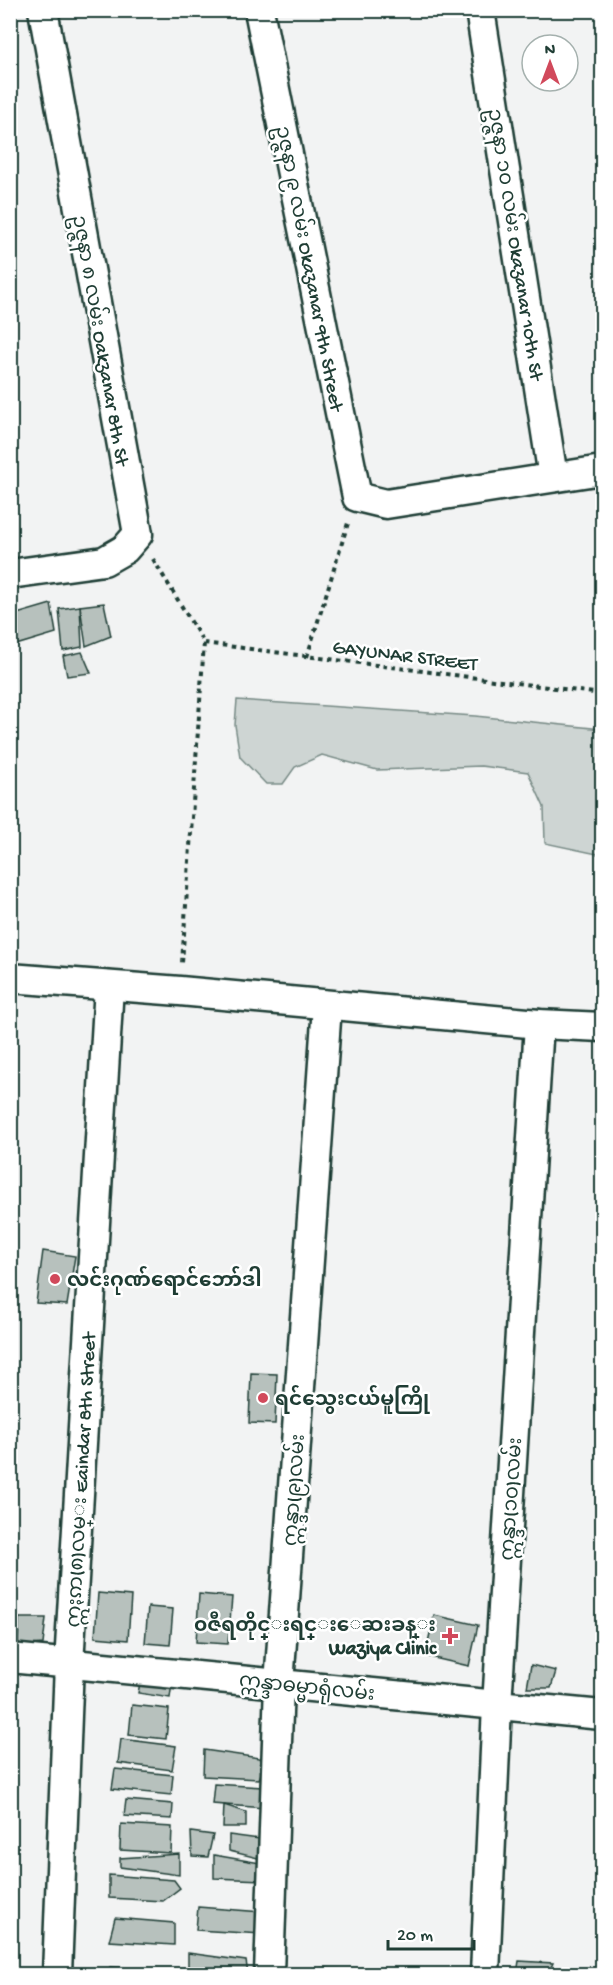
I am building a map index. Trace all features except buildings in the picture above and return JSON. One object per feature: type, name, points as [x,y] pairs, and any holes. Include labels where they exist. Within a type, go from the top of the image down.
[{"type":"street","name":"ဥဇ္ဇနာ ၈ လမ်း Oakzanar 8th St","points":[[43,10],[138,534]]},
{"type":"street","name":"ဥဇ္ဇနာ ၉ လမ်း Okazanar 9th Street","points":[[259,10],[357,497]]},
{"type":"street","name":"ဥဇ္ဇနာ ၁၀ လမ်း Okazanar 10th St","points":[[480,10],[553,477]]},
{"type":"street","points":[[357,497],[386,504],[603,470]]},
{"type":"street","points":[[10,574],[104,561],[125,549],[138,534]]},
{"type":"street","points":[[10,978],[539,1024],[603,1027]]},
{"type":"street","name":"ဣႏၵာ(၈)လမ္း Eaindar 8th Street","points":[[57,1974],[69,1664],[109,986]]},
{"type":"street","name":"ဣန္ဒာ(၉)လမ်း","points":[[269,1974],[279,1684],[327,1006]]},
{"type":"street","name":"ဣန္ဒာ(၁၀)လမ်း","points":[[485,1974],[497,1705],[539,1024]]},
{"type":"street","name":"ဣန္ဒာဓမ္မာရုံလမ်း","points":[[10,1658],[603,1715]]},
{"type":"path","points":[[306,657],[357,497]]},
{"type":"path","points":[[138,534],[204,642],[180,991]]},
{"type":"path","name":"GAYUNAR STREET","points":[[204,642],[603,694]]},
{"type":"shaded area","points":[[237,700],[475,716],[602,729],[602,852],[597,854],[545,843],[544,807],[528,772],[481,766],[377,770],[322,755],[295,767],[283,784],[266,784],[240,757],[235,725]]},
{"type":"place","name":"လင်းဂုဏ်ရောင်ဘော်ဒါ","points":[[55,1279]]},
{"type":"place","name":"ရင်သွေးငယ်မူကြို","points":[[263,1398]]},
{"type":"place","name":"၀ဇီရတိုင္းရင္းေဆးခန္း Waziya Clinic","points":[[450,1636]]}]
